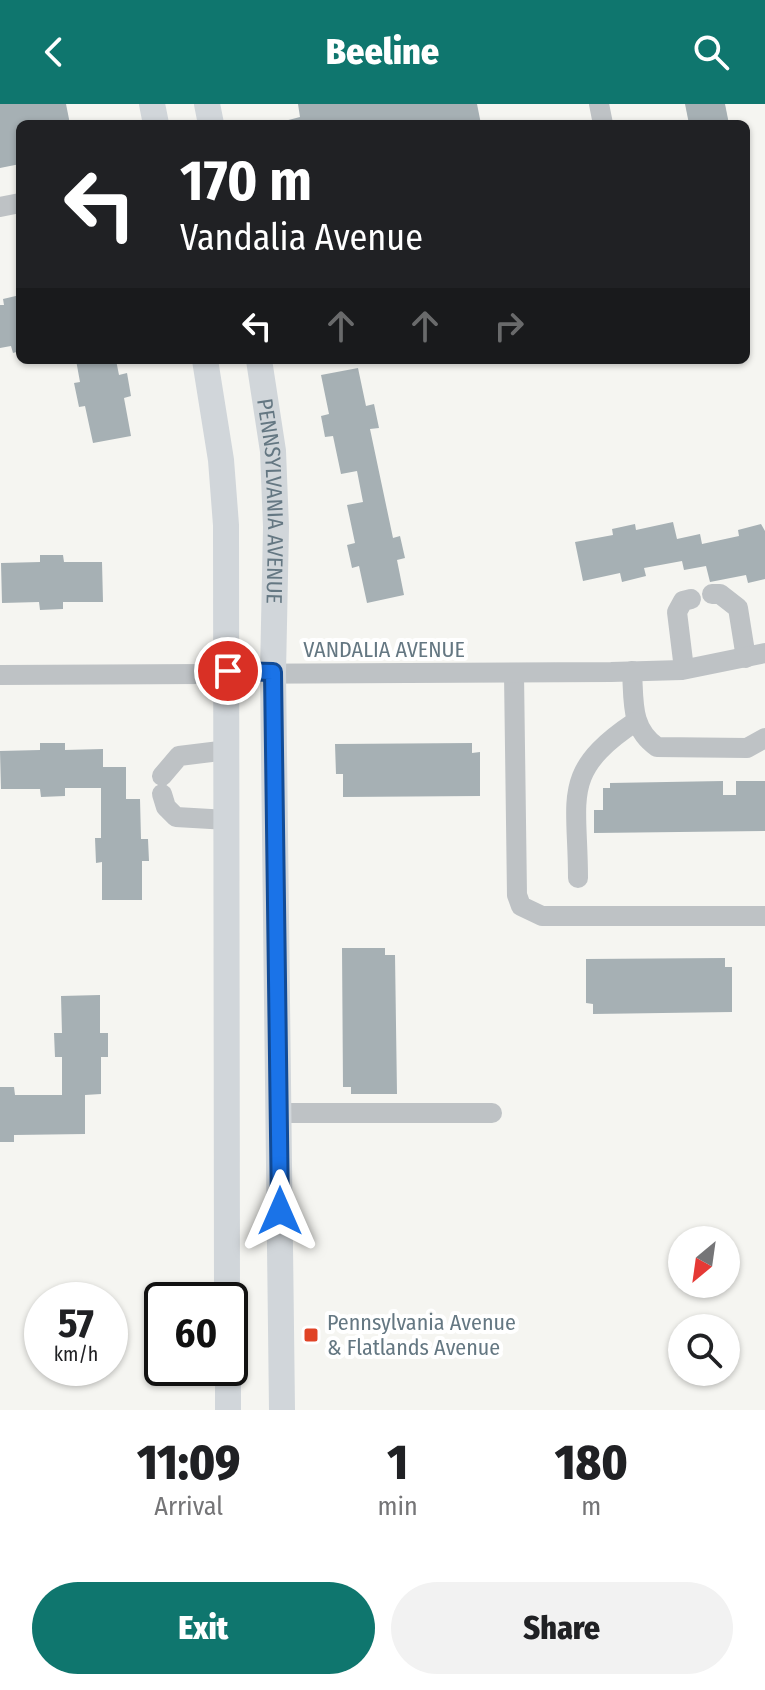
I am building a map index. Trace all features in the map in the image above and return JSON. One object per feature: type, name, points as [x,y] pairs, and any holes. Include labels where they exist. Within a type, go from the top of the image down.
[{"type":"main road","name":"PENNSYLVANIA AVENUE","points":[[206,364],[221,460],[228,671],[227,1282]]},
{"type":"main road","name":"PENNSYLVANIA AVENUE","points":[[260,364],[273,451],[282,1410]]},
{"type":"main road","points":[[228,1386],[228,1410]]},
{"type":"street","points":[[712,594],[720,594],[738,608],[756,655]]},
{"type":"street","points":[[684,669],[677,612],[683,601],[691,599]]},
{"type":"street","name":"VANDALIA AVENUE","points":[[0,675],[228,671],[514,674],[632,671],[684,669],[756,655]]},
{"type":"street","points":[[632,671],[635,722],[645,738],[657,747],[747,748],[765,738]]},
{"type":"street","points":[[514,674],[517,895],[521,906],[542,916],[765,916]]},
{"type":"street","points":[[578,878],[578,780],[591,756],[635,722]]},
{"type":"street","points":[[228,750],[179,756],[162,785],[166,807],[176,817],[228,820]]},
{"type":"street","points":[[280,1113],[492,1113]]},
{"type":"building","points":[[0,104],[66,104],[69,120],[16,120],[16,165],[0,168]]},
{"type":"building","points":[[298,104],[477,104],[480,120],[288,120],[300,117]]},
{"type":"building","points":[[685,104],[725,104],[728,120],[688,120]]},
{"type":"building","points":[[16,296],[16,352],[13,353],[11,346],[0,348],[0,305],[4,305],[3,299]]},
{"type":"building","points":[[77,364],[117,364],[119,375],[127,373],[131,396],[124,398],[131,436],[93,443],[85,406],[79,407],[74,383],[80,382]]},
{"type":"building","points":[[358,368],[366,406],[374,404],[379,428],[370,429],[393,538],[400,536],[405,558],[397,560],[404,595],[367,603],[359,566],[352,568],[347,545],[355,543],[347,505],[363,502],[357,471],[341,474],[333,436],[325,437],[321,416],[329,414],[321,375]]},
{"type":"building","points":[[673,522],[677,539],[700,534],[702,544],[739,536],[738,530],[761,524],[765,531],[765,579],[748,583],[746,575],[710,582],[706,566],[684,570],[682,561],[644,568],[646,576],[622,582],[620,573],[583,581],[575,542],[613,535],[612,529],[635,524],[636,530]]},
{"type":"building","points":[[40,555],[63,555],[64,562],[102,562],[103,602],[63,602],[63,609],[40,610],[39,602],[2,603],[1,563],[40,562]]},
{"type":"building","points":[[40,743],[65,743],[65,750],[103,749],[103,767],[126,767],[126,799],[140,799],[141,839],[148,839],[149,861],[142,861],[142,900],[102,900],[102,862],[96,863],[95,838],[101,838],[101,788],[65,788],[65,796],[41,797],[40,789],[1,789],[0,751],[40,750]]},
{"type":"building","points":[[472,743],[472,753],[480,752],[480,796],[343,797],[343,774],[336,774],[335,744]]},
{"type":"building","points":[[723,781],[723,795],[736,795],[736,781],[765,781],[765,831],[594,833],[594,810],[603,810],[603,788],[610,788],[610,783]]},
{"type":"building","points":[[342,948],[385,948],[385,955],[395,955],[397,1094],[351,1094],[351,1087],[343,1087]]},
{"type":"building","points":[[725,958],[725,967],[732,967],[732,1012],[593,1014],[593,1004],[586,1003],[586,959]]},
{"type":"building","points":[[100,995],[100,1033],[108,1033],[108,1057],[101,1057],[101,1094],[85,1095],[85,1134],[14,1135],[14,1142],[0,1142],[0,1087],[14,1087],[15,1095],[62,1095],[62,1057],[55,1057],[54,1033],[62,1033],[61,996]]},
{"type":"place","name":"Pennsylvania Avenue & Flatlands Avenue","points":[[311,1335]]},
{"type":"route","points":[[228,671],[273,672],[278,871],[280,1211]]}]
